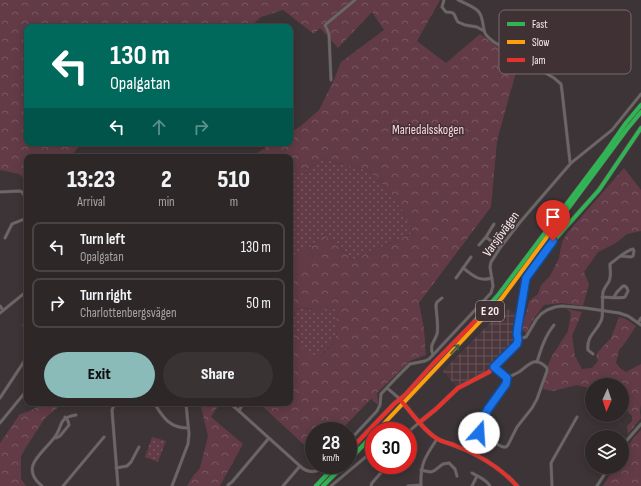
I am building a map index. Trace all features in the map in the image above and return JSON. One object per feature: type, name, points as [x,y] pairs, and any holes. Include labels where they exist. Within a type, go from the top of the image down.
[{"type":"main road","name":"E 20","points":[[386,422],[498,303],[626,122],[641,105]]},
{"type":"main road","name":"E 20","points":[[357,443],[394,404],[400,400],[492,303],[641,112]]},
{"type":"main road","points":[[420,422],[458,388],[484,375],[494,367],[516,345],[526,278],[553,241],[599,190],[641,128]]},
{"type":"main road","points":[[400,400],[431,434],[486,461],[507,476],[517,486]]},
{"type":"main road","points":[[357,451],[365,443]]},
{"type":"main road","points":[[316,486],[327,474]]},
{"type":"main road","points":[[323,486],[335,474]]},
{"type":"street","points":[[331,80],[329,34],[325,25],[355,0]]},
{"type":"street","points":[[444,0],[442,7],[446,12],[452,12],[458,22],[477,27],[484,31]]},
{"type":"street","points":[[458,0],[478,11],[484,31],[488,38],[499,45]]},
{"type":"street","points":[[547,74],[561,84],[571,163]]},
{"type":"street","name":"Varsjövägen","points":[[357,432],[377,411],[380,405],[381,394],[407,366],[415,362],[429,359],[491,293],[493,288],[490,265],[500,248],[571,163],[612,130],[641,94]]},
{"type":"street","points":[[0,192],[20,191],[24,195]]},
{"type":"street","points":[[5,238],[12,224],[24,219]]},
{"type":"street","points":[[479,245],[494,224]]},
{"type":"street","points":[[486,237],[500,248]]},
{"type":"street","points":[[593,354],[588,350],[588,348],[591,334],[601,320],[603,290],[610,279],[610,264],[621,256],[631,249],[634,251],[633,256],[631,257],[621,256]]},
{"type":"street","points":[[456,278],[471,257]]},
{"type":"street","points":[[463,268],[478,279],[485,280],[492,278]]},
{"type":"street","points":[[602,297],[622,298],[625,297],[628,291],[627,288],[623,286],[614,297]]},
{"type":"street","points":[[0,313],[24,293]]},
{"type":"street","points":[[433,355],[431,346],[437,331],[436,305],[442,298]]},
{"type":"street","points":[[0,306],[3,310]]},
{"type":"street","points":[[518,339],[526,337],[541,314],[552,307],[562,306],[602,310],[623,314],[641,325]]},
{"type":"street","points":[[638,323],[641,318]]},
{"type":"street","points":[[537,362],[542,346],[554,325]]},
{"type":"street","points":[[0,398],[24,362]]},
{"type":"street","points":[[537,362],[547,368],[540,393],[532,408],[517,427],[506,447],[483,438],[479,428],[488,409],[506,384],[507,378],[520,372],[530,363],[537,362]]},
{"type":"street","points":[[494,367],[507,378]]},
{"type":"street","points":[[387,388],[400,400]]},
{"type":"street","points":[[0,423],[24,394]]},
{"type":"street","points":[[113,406],[112,410],[118,486]]},
{"type":"street","points":[[156,406],[163,418],[171,424],[181,428],[188,428]]},
{"type":"street","points":[[172,486],[188,444],[189,434],[186,406]]},
{"type":"street","points":[[233,406],[305,470]]},
{"type":"street","points":[[239,411],[241,406]]},
{"type":"street","points":[[55,438],[65,417],[76,414]]},
{"type":"street","points":[[42,486],[32,474],[32,466],[41,452],[55,438],[60,436],[69,425],[65,417]]},
{"type":"street","points":[[552,486],[551,463],[576,418]]},
{"type":"street","points":[[629,438],[641,424]]},
{"type":"street","points":[[460,429],[469,432],[479,431]]},
{"type":"street","points":[[63,486],[104,437]]},
{"type":"street","points":[[228,485],[269,438]]},
{"type":"street","points":[[408,486],[420,486],[423,464],[427,454],[437,438]]},
{"type":"street","points":[[116,468],[127,466],[139,447]]},
{"type":"street","points":[[331,486],[337,483],[365,458]]},
{"type":"street","points":[[421,470],[432,472],[443,464],[449,463],[455,469],[457,476]]},
{"type":"street","points":[[283,486],[300,466]]},
{"type":"street","points":[[472,473],[487,481],[490,486]]},
{"type":"street","points":[[371,486],[380,474]]},
{"type":"street","points":[[597,486],[605,474]]},
{"type":"street","points":[[472,486],[477,476]]},
{"type":"shaded area","points":[[509,309],[517,315],[515,333],[517,341],[489,369],[457,387],[443,371],[497,316]]},
{"type":"green space","name":"Mariedalsskogen","points":[[0,0],[440,0],[417,41],[446,63],[480,34],[499,48],[499,74],[515,74],[497,141],[491,207],[419,303],[424,329],[426,355],[410,361],[377,393],[378,405],[371,399],[349,422],[305,422],[305,446],[262,406],[293,406],[293,327],[297,330],[297,340],[313,361],[327,350],[334,340],[337,318],[335,309],[331,306],[318,311],[299,308],[295,310],[293,318],[293,275],[300,274],[313,256],[310,247],[323,235],[337,244],[352,260],[413,233],[403,211],[373,172],[323,159],[301,173],[293,173],[293,154],[256,154],[268,146],[293,146],[293,131],[319,110],[341,62],[384,30],[372,12],[338,48],[320,28],[314,34],[283,10],[261,17],[253,24],[24,24],[24,146],[79,146],[73,154],[24,154],[24,178],[19,174],[0,170]]},
{"type":"green space","points":[[323,159],[373,172],[403,211],[413,233],[352,260],[337,244],[323,235],[310,247],[293,272],[293,173],[301,173]]},
{"type":"green space","points":[[624,168],[641,190],[641,231],[627,234],[616,243],[598,252],[584,272],[589,284],[583,306],[562,303],[544,305],[532,321],[526,333],[521,329],[521,325],[526,314],[529,301],[538,294],[541,285],[550,276],[559,258],[562,242],[568,232]]},
{"type":"green space","points":[[310,247],[313,256],[310,263],[300,274],[293,275],[293,257]]},
{"type":"green space","points":[[331,306],[335,309],[337,334],[331,345],[313,362],[297,340],[297,330],[293,327],[295,310],[303,308],[311,310],[323,309]]},
{"type":"green space","points":[[567,309],[582,312],[572,336],[575,356],[582,369],[592,368],[598,361],[596,356],[611,338],[619,317],[626,319],[636,326],[619,350],[616,363],[626,372],[641,364],[641,418],[629,433],[627,426],[632,421],[632,416],[629,413],[629,378],[585,378],[585,387],[577,385],[553,391],[543,389],[548,365],[568,331],[571,313]]},
{"type":"green space","points":[[60,406],[45,418],[21,456],[21,479],[26,486],[0,486],[0,443],[20,414],[37,407]]},
{"type":"green space","points":[[201,406],[218,406],[211,417],[243,444],[220,486],[187,486],[200,468],[208,436]]},
{"type":"green space","points":[[641,430],[641,486],[603,486],[611,474],[629,474],[629,444]]},
{"type":"green space","points":[[152,437],[166,441],[158,462],[145,457]]},
{"type":"traffic: fast","points":[[475,321],[499,294],[641,105]]},
{"type":"traffic: fast","points":[[564,214],[641,112]]},
{"type":"traffic: fast","points":[[526,280],[557,237],[599,190],[641,128]]},
{"type":"traffic: fast","points":[[357,452],[365,443]]},
{"type":"traffic: fast","points":[[316,486],[327,474]]},
{"type":"traffic: fast","points":[[323,486],[335,474]]},
{"type":"traffic: slow","points":[[385,422],[502,298],[564,214]]},
{"type":"traffic: jam","points":[[420,422],[458,388],[489,372],[516,345],[518,342],[517,331],[526,280]]},
{"type":"traffic: jam","points":[[357,443],[394,404],[405,395],[475,321]]},
{"type":"traffic: jam","points":[[402,402],[422,426],[431,434],[438,439],[489,462],[504,473],[517,486]]},
{"type":"route","points":[[479,433],[479,428],[488,409],[506,384],[507,378],[494,367],[514,348],[518,342],[517,331],[526,278],[553,241]]}]
